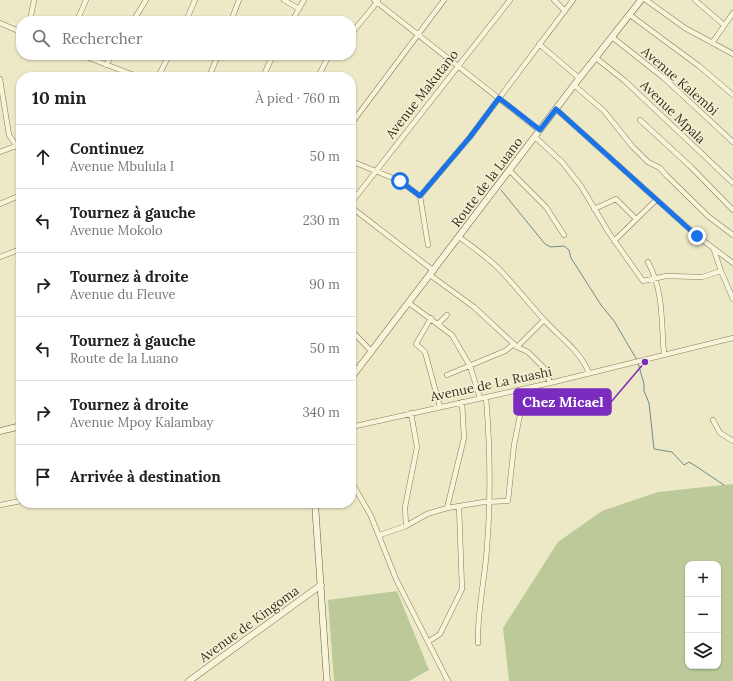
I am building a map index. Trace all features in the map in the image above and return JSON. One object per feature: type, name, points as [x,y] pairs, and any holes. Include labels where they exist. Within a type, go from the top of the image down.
[{"type":"street","points":[[31,16],[34,0]]},
{"type":"street","points":[[79,16],[86,0]]},
{"type":"street","points":[[136,16],[146,0]]},
{"type":"street","points":[[188,16],[195,0]]},
{"type":"street","points":[[233,16],[239,0]]},
{"type":"street","points":[[284,0],[299,9]]},
{"type":"street","points":[[295,16],[304,0]]},
{"type":"street","points":[[356,117],[444,0]]},
{"type":"street","name":"Avenue Makutano","points":[[356,197],[510,0]]},
{"type":"street","points":[[554,0],[565,11]]},
{"type":"street","points":[[420,196],[470,137],[573,0]]},
{"type":"street","name":"Route de la Luano","points":[[356,372],[579,78],[641,0]]},
{"type":"street","points":[[646,0],[685,28],[733,54]]},
{"type":"street","points":[[695,0],[724,25]]},
{"type":"street","points":[[356,28],[377,1],[540,130]]},
{"type":"street","points":[[712,43],[733,13]]},
{"type":"street","points":[[630,15],[699,66],[733,95]]},
{"type":"street","points":[[0,23],[16,30]]},
{"type":"street","name":"Avenue Kalembi","points":[[612,37],[664,78],[733,142]]},
{"type":"street","points":[[539,44],[579,78]]},
{"type":"street","name":"Avenue Mpala","points":[[596,58],[625,81],[733,183]]},
{"type":"street","points":[[94,60],[125,72]]},
{"type":"street","points":[[106,65],[109,60]]},
{"type":"street","points":[[160,72],[166,60]]},
{"type":"street","points":[[211,72],[216,60]]},
{"type":"street","points":[[265,72],[271,60]]},
{"type":"street","points":[[320,72],[326,60]]},
{"type":"street","points":[[0,79],[1,103],[9,135],[16,146],[0,152]]},
{"type":"street","points":[[574,85],[604,111],[632,146],[648,162],[660,168],[709,217],[733,235]]},
{"type":"street","points":[[556,109],[656,200],[714,250],[733,263]]},
{"type":"street","points":[[640,120],[733,210]]},
{"type":"street","points":[[535,137],[567,168],[583,189],[614,241],[642,280],[645,281],[666,276],[702,277],[721,272]]},
{"type":"street","points":[[356,163],[400,181],[420,196],[428,245]]},
{"type":"street","points":[[510,170],[546,207],[564,235]]},
{"type":"street","points":[[0,204],[16,197]]},
{"type":"street","points":[[594,209],[616,199],[636,219]]},
{"type":"street","points":[[614,241],[656,200]]},
{"type":"street","points":[[356,211],[474,306],[515,345],[528,352],[542,366],[550,383]]},
{"type":"street","points":[[459,237],[500,270],[544,320],[576,351],[590,373]]},
{"type":"street","points":[[714,250],[721,272],[726,279],[733,300]]},
{"type":"street","points":[[0,258],[16,251]]},
{"type":"street","points":[[648,262],[656,278],[662,301],[664,354]]},
{"type":"street","points":[[409,303],[452,335],[470,366],[480,398]]},
{"type":"street","points":[[438,324],[447,315]]},
{"type":"street","points":[[431,318],[416,344],[425,352],[440,407]]},
{"type":"street","points":[[447,376],[505,351],[515,345],[544,320]]},
{"type":"street","points":[[356,335],[372,352]]},
{"type":"street","name":"Avenue de La Ruashi","points":[[356,426],[550,383],[733,338]]},
{"type":"street","points":[[380,536],[406,526],[427,514],[447,508],[489,502],[507,502],[509,500],[514,446],[522,404],[519,390]]},
{"type":"street","points":[[478,643],[478,622],[485,578],[489,502],[486,397]]},
{"type":"street","points":[[447,508],[464,438],[462,402]]},
{"type":"street","points":[[406,526],[405,507],[417,447],[411,413]]},
{"type":"street","points":[[713,420],[720,432],[733,442]]},
{"type":"street","points":[[0,431],[16,427]]},
{"type":"street","points":[[356,490],[380,536],[396,579],[448,681]]},
{"type":"street","points":[[0,506],[16,502]]},
{"type":"street","points":[[428,642],[440,634],[462,589],[459,506]]},
{"type":"street","points":[[315,508],[327,681]]},
{"type":"street","name":"Avenue de Kingoma","points":[[189,681],[321,586]]},
{"type":"green space","points":[[733,484],[733,681],[509,681],[503,628],[558,542],[602,511],[658,492]]},
{"type":"green space","points":[[397,591],[429,670],[409,681],[334,681],[328,600]]},
{"type":"waterway","points":[[501,190],[545,244],[551,247],[564,246],[569,250],[571,258],[601,305],[614,321],[637,360]]},
{"type":"waterway","points":[[638,363],[644,384],[644,391],[649,403],[654,449],[672,452],[684,465],[689,462],[724,485]]},
{"type":"place","name":"Chez Micael","points":[[645,362]]},
{"type":"route","points":[[400,181],[420,196],[484,120],[499,98],[540,130],[556,109],[600,147],[697,236]]}]
